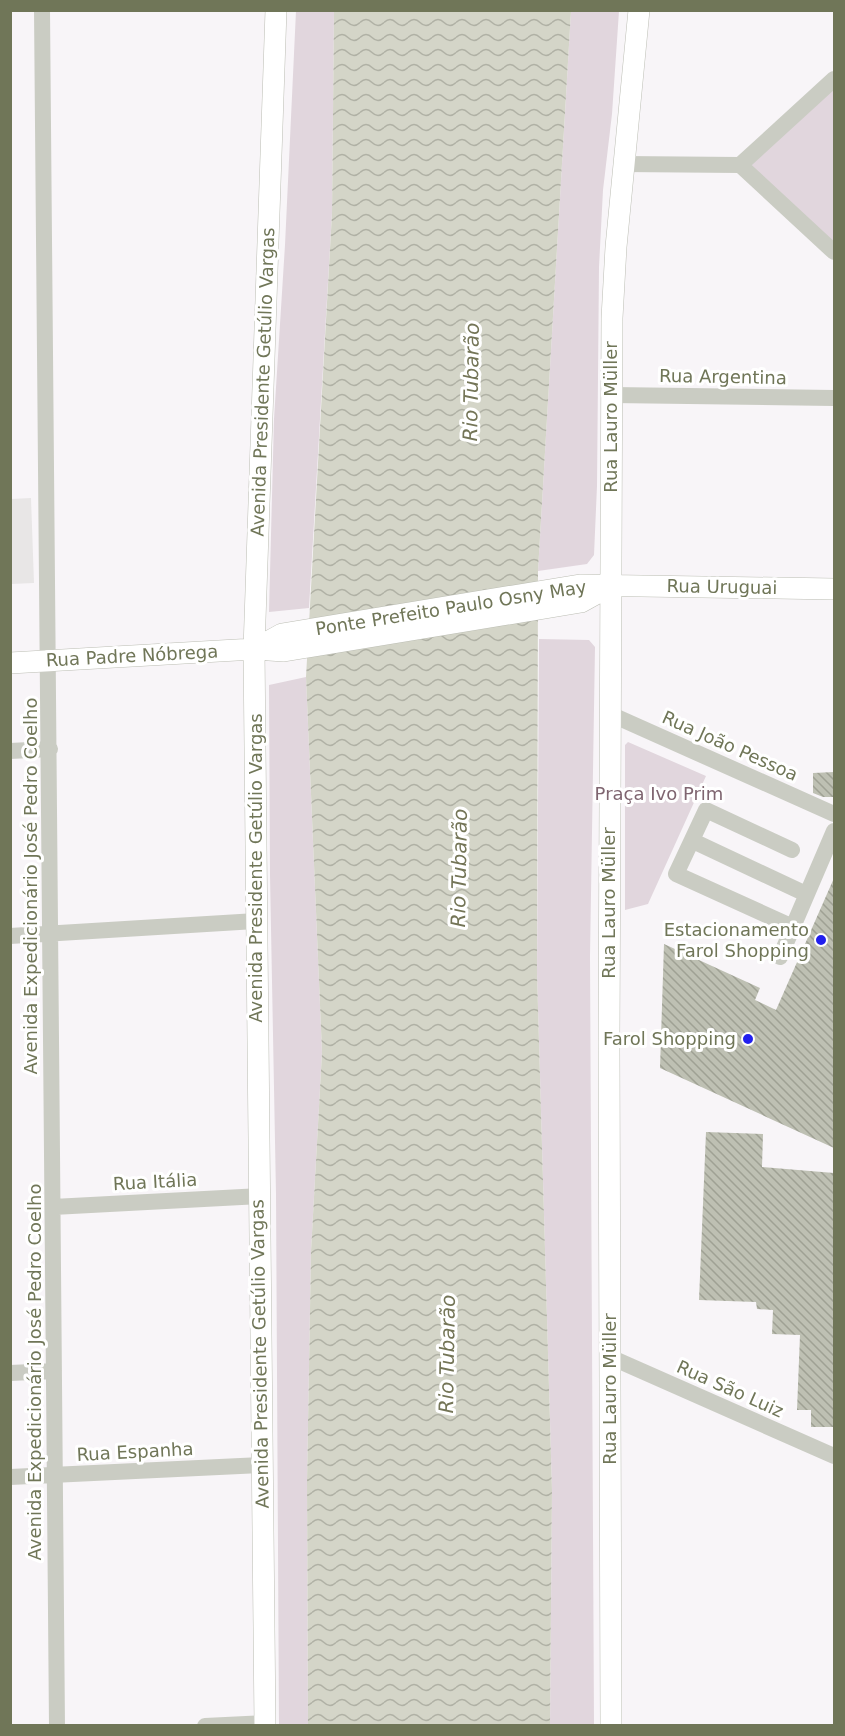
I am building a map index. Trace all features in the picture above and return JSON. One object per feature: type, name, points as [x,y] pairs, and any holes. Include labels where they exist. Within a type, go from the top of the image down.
[{"type":"main road","name":"Avenida Presidente Getúlio Vargas","points":[[265,1724],[255,649],[276,10]]},
{"type":"main road","name":"Rua Lauro Müller","points":[[611,1725],[610,586],[612,395],[614,280],[639,10]]},
{"type":"main road","name":"Ponte Prefeito Paulo Osny May","points":[[255,649],[581,593],[610,586]]},
{"type":"main road","name":"Rua Uruguai","points":[[610,586],[834,589]]},
{"type":"main road","name":"Rua Padre Nóbrega","points":[[10,663],[255,649]]},
{"type":"street","name":"Avenida Expedicionário José Pedro Coelho","points":[[42,10],[57,1725]]},
{"type":"street","points":[[740,165],[834,79]]},
{"type":"street","points":[[623,164],[740,165],[834,252]]},
{"type":"street","name":"Rua Argentina","points":[[612,395],[834,398]]},
{"type":"street","name":"Rua João Pessoa","points":[[610,714],[834,814]]},
{"type":"street","points":[[10,751],[50,749]]},
{"type":"street","points":[[792,850],[706,810],[676,874],[793,927]]},
{"type":"street","points":[[780,957],[834,831]]},
{"type":"street","points":[[693,840],[806,894]]},
{"type":"street","points":[[10,936],[257,921]]},
{"type":"street","name":"Rua Itália","points":[[53,1207],[259,1196]]},
{"type":"street","name":"Rua São Luiz","points":[[610,1357],[834,1456]]},
{"type":"street","points":[[10,1373],[54,1371]]},
{"type":"street","name":"Rua Espanha","points":[[10,1477],[261,1465]]},
{"type":"street","points":[[205,1725],[265,1724]]},
{"type":"shaded area","points":[[31,498],[34,583],[11,584],[11,499]]},
{"type":"green space","points":[[296,11],[334,11],[332,213],[309,608],[269,612],[274,419]]},
{"type":"green space","points":[[571,11],[619,11],[612,114],[603,190],[599,267],[597,486],[594,555],[587,564],[538,571]]},
{"type":"green space","points":[[834,87],[834,246],[749,165]]},
{"type":"green space","points":[[539,639],[589,640],[595,647],[590,956],[594,1725],[550,1725],[552,1490],[537,973]]},
{"type":"green space","points":[[306,677],[322,1052],[311,1251],[307,1482],[308,1726],[279,1725],[276,1194],[269,685]]},
{"type":"green space","name":"Praça Ivo Prim","points":[[628,742],[706,776],[648,904],[625,910],[625,745]]},
{"type":"water","name":"Rio Tubarão","points":[[334,11],[571,11],[538,571],[537,973],[552,1490],[550,1725],[308,1726],[307,1482],[311,1251],[322,1052],[306,677],[332,213]]},
{"type":"building","points":[[834,772],[834,797],[823,797],[813,793],[813,773]]},
{"type":"building","name":"Farol Shopping","points":[[834,878],[834,1148],[660,1068],[664,944],[760,988],[755,1000],[776,1010]]},
{"type":"building","points":[[706,1132],[763,1134],[762,1167],[834,1173],[834,1427],[811,1427],[811,1410],[797,1410],[800,1335],[772,1334],[773,1310],[757,1309],[756,1302],[699,1300]]},
{"type":"place","name":"Estacionamento Farol Shopping","points":[[821,940]]},
{"type":"place","name":"Farol Shopping","points":[[748,1039]]}]
